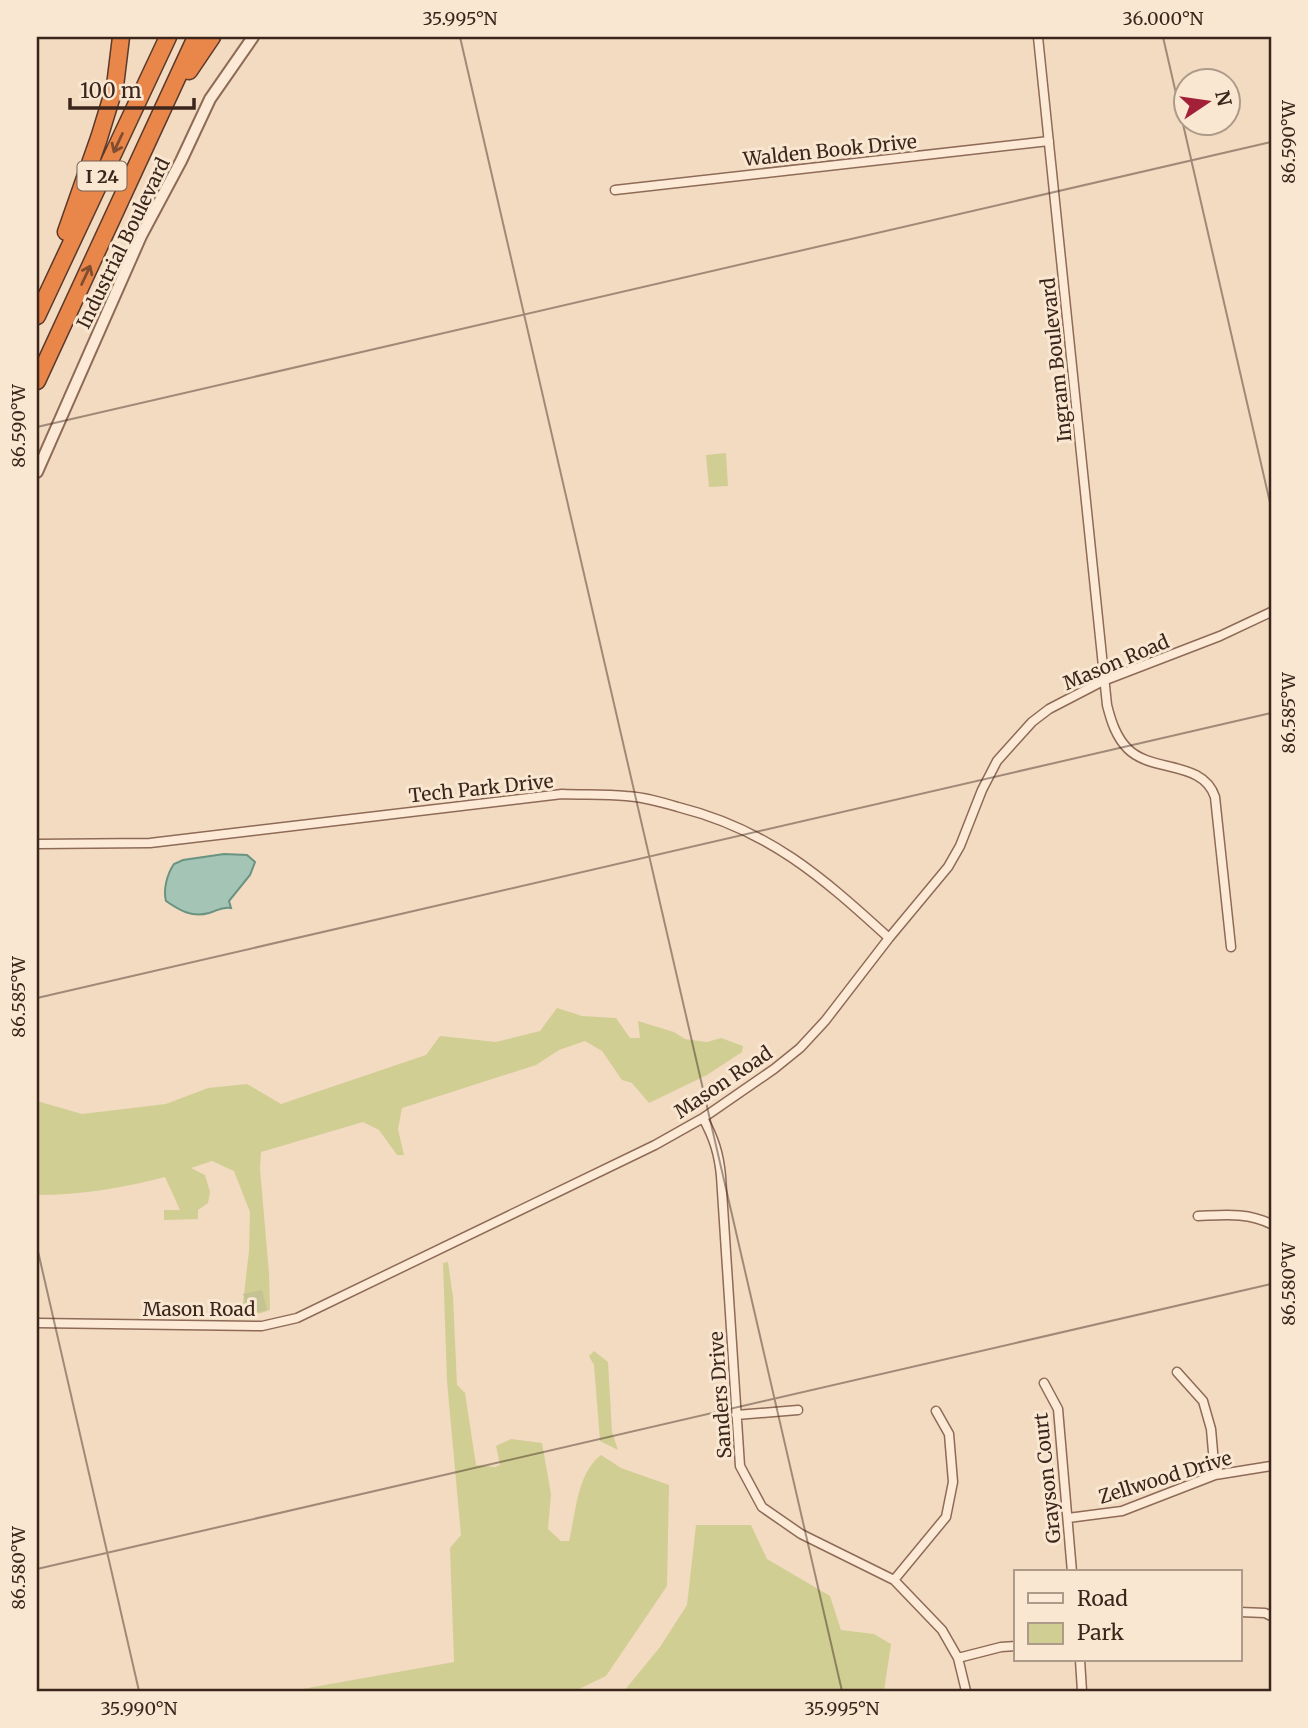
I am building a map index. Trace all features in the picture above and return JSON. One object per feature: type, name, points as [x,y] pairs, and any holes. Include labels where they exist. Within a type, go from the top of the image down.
[{"type":"highway","points":[[37,315],[100,138],[114,86],[121,37]]},
{"type":"highway","name":"I 24","points":[[37,315],[168,37]]},
{"type":"highway","name":"I 24","points":[[37,381],[196,37]]},
{"type":"highway","points":[[158,120],[212,37]]},
{"type":"street","name":"Industrial Boulevard","points":[[37,472],[141,236],[182,160],[210,99],[253,37]]},
{"type":"street","name":"Ingram Boulevard","points":[[1038,37],[1103,681],[1112,723],[1120,740],[1130,751],[1150,763],[1194,773],[1213,789],[1231,947]]},
{"type":"street","name":"Walden Book Drive","points":[[615,190],[1049,141]]},
{"type":"street","name":"Mason Road","points":[[37,1323],[262,1326],[298,1318],[703,1118],[800,1048],[825,1021],[948,867],[997,761],[1032,722],[1049,709],[1103,681],[1230,632],[1271,612]]},
{"type":"street","name":"Tech Park Drive","points":[[37,844],[150,843],[562,794],[627,796],[698,811],[759,836],[809,868],[889,938]]},
{"type":"street","name":"Sanders Drive","points":[[703,1118],[719,1154],[740,1466],[762,1507],[802,1534],[894,1580],[942,1630],[958,1658],[966,1691]]},
{"type":"street","points":[[1198,1216],[1238,1214],[1271,1224]]},
{"type":"street","points":[[1177,1372],[1203,1401],[1212,1429],[1215,1475]]},
{"type":"street","name":"Grayson Court","points":[[1044,1383],[1058,1409],[1072,1570]]},
{"type":"street","points":[[736,1415],[798,1410]]},
{"type":"street","points":[[894,1580],[946,1517],[953,1482],[949,1434],[936,1411]]},
{"type":"street","name":"Zellwood Drive","points":[[1068,1518],[1122,1511],[1215,1475],[1271,1466]]},
{"type":"street","points":[[1242,1612],[1265,1613],[1271,1616]]},
{"type":"street","points":[[958,1658],[1014,1646]]},
{"type":"street","points":[[1080,1662],[1082,1691]]},
{"type":"green space","points":[[726,453],[728,486],[709,487],[706,455]]},
{"type":"green space","points":[[557,1008],[582,1016],[616,1018],[630,1038],[640,1038],[638,1021],[674,1032],[685,1039],[707,1042],[721,1038],[743,1046],[742,1052],[707,1075],[649,1103],[632,1083],[622,1080],[602,1051],[585,1041],[559,1050],[536,1065],[402,1108],[398,1129],[404,1155],[397,1155],[379,1130],[363,1122],[261,1152],[270,1310],[249,1317],[242,1312],[249,1251],[250,1212],[234,1171],[212,1161],[191,1168],[205,1175],[210,1192],[208,1203],[198,1210],[198,1219],[164,1220],[164,1210],[180,1210],[165,1177],[101,1190],[37,1195],[37,1101],[82,1114],[166,1104],[208,1088],[247,1084],[281,1104],[426,1055],[440,1036],[496,1042],[540,1031]]},
{"type":"green space","points":[[448,1262],[453,1297],[457,1385],[465,1393],[476,1465],[500,1465],[496,1446],[511,1439],[542,1443],[551,1494],[548,1529],[561,1541],[569,1541],[582,1483],[593,1463],[601,1455],[621,1468],[669,1485],[667,1586],[606,1676],[577,1690],[291,1691],[454,1662],[450,1548],[461,1535],[447,1381],[443,1263]]},
{"type":"green space","points":[[594,1351],[608,1362],[612,1432],[618,1450],[600,1441],[594,1365],[589,1356]]},
{"type":"green space","points":[[696,1525],[751,1525],[767,1559],[830,1596],[841,1630],[874,1634],[891,1644],[884,1691],[624,1691],[660,1647],[687,1605]]},
{"type":"shaded area","points":[[224,854],[247,855],[255,862],[250,875],[229,901],[231,908],[191,914],[166,901],[166,882],[174,864],[183,860]]},
{"type":"shaded area","points":[[262,1290],[267,1310],[249,1314],[243,1294]]}]
